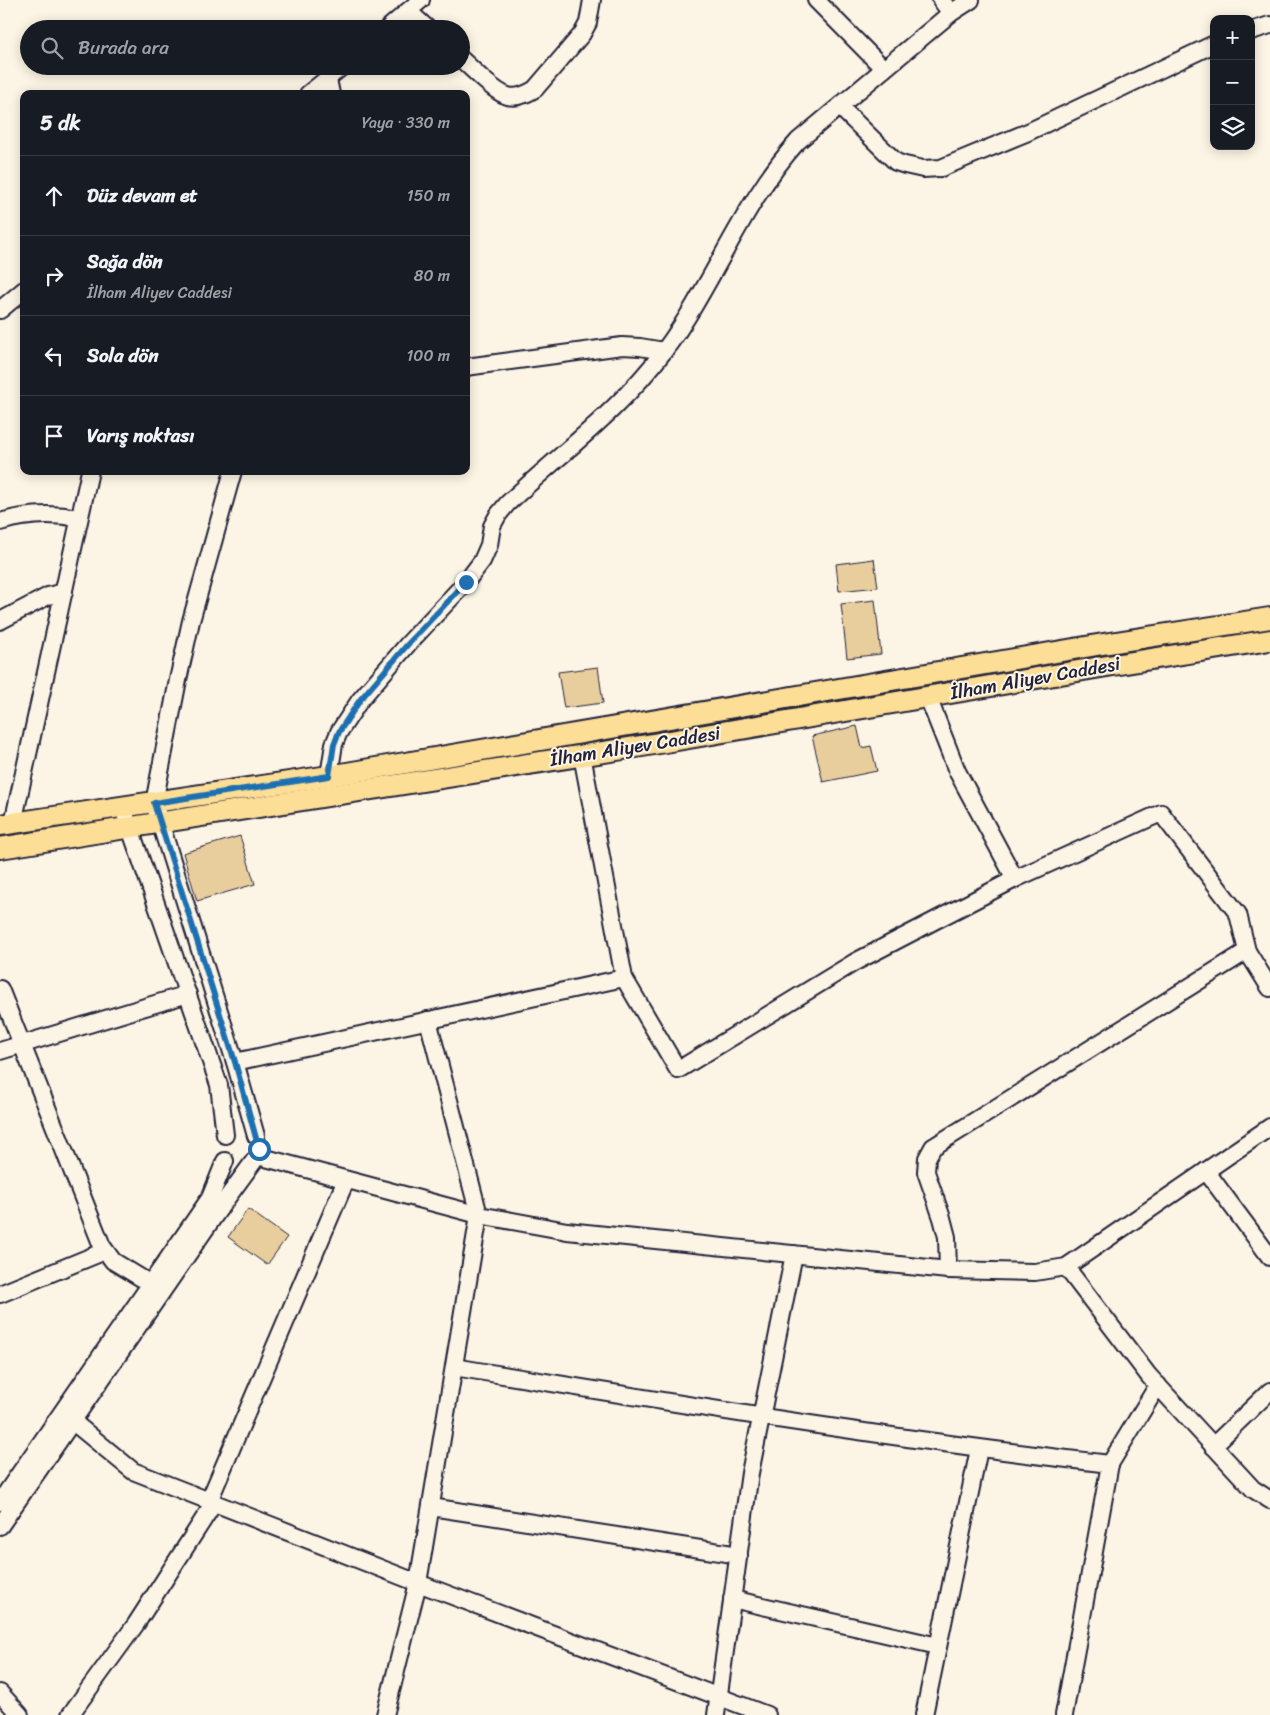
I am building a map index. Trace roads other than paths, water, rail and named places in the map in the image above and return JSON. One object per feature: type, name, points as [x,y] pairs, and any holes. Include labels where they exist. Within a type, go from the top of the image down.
[{"type":"main road","name":"İlham Aliyev Caddesi","points":[[0,848],[126,817],[154,803],[329,776],[1103,644],[1270,618]]},
{"type":"main road","name":"İlham Aliyev Caddesi","points":[[6,824],[126,817],[160,822],[582,755],[1270,640]]},
{"type":"street","points":[[398,20],[421,0]]},
{"type":"street","points":[[470,67],[501,95],[513,97],[535,90],[582,34],[588,23],[592,0]]},
{"type":"street","points":[[816,0],[884,69]]},
{"type":"street","points":[[941,0],[951,13]]},
{"type":"street","points":[[329,776],[332,751],[339,732],[360,700],[408,644],[466,582],[482,561],[489,545],[492,526],[507,504],[622,399],[664,351],[690,313],[758,195],[784,157],[798,141],[951,13],[971,0]]},
{"type":"street","points":[[408,11],[418,20]]},
{"type":"street","points":[[1255,30],[1270,25]]},
{"type":"street","points":[[840,107],[896,162],[923,169],[941,168],[1028,132],[1210,46]]},
{"type":"street","points":[[330,86],[337,75]]},
{"type":"street","points":[[0,310],[20,293]]},
{"type":"street","points":[[470,366],[622,346],[664,351]]},
{"type":"street","points":[[6,824],[64,592],[89,475]]},
{"type":"street","points":[[0,1526],[256,1158],[258,1143],[235,1062],[154,803],[191,621],[232,475]]},
{"type":"street","points":[[0,522],[16,517],[40,515],[65,515],[79,518]]},
{"type":"street","points":[[0,621],[48,596],[64,592]]},
{"type":"street","points":[[928,696],[958,771],[1015,879]]},
{"type":"street","points":[[582,755],[624,978],[678,1070],[855,962],[1015,879],[1161,812],[1238,914],[1247,952],[1270,988]]},
{"type":"street","points":[[126,817],[219,1085],[225,1135],[220,1150],[225,1161],[230,1165],[243,1167],[256,1158],[479,1216],[567,1231],[948,1270],[1035,1272],[1066,1267],[1270,1127]]},
{"type":"street","points":[[948,1270],[947,1237],[926,1172],[927,1158],[933,1147],[1247,952]]},
{"type":"street","points":[[235,1062],[624,978]]},
{"type":"street","points":[[0,989],[105,1251],[113,1261],[150,1284]]},
{"type":"street","points":[[0,1051],[188,994]]},
{"type":"street","points":[[385,1715],[418,1584],[479,1216],[428,1020]]},
{"type":"street","points":[[225,1135],[234,1129],[240,1129],[251,1132],[256,1136]]},
{"type":"street","points":[[0,1502],[210,1198],[225,1161]]},
{"type":"street","points":[[1206,1172],[1270,1257]]},
{"type":"street","points":[[70,1715],[136,1624],[212,1502],[346,1180]]},
{"type":"street","points":[[0,1294],[105,1251]]},
{"type":"street","points":[[716,1715],[750,1473],[794,1254]]},
{"type":"street","points":[[1066,1267],[1158,1385],[1253,1489],[1270,1500]]},
{"type":"street","points":[[454,1367],[761,1417],[979,1449],[1110,1464]]},
{"type":"street","points":[[1064,1715],[1110,1464],[1158,1385]]},
{"type":"street","points":[[1213,1446],[1270,1391]]},
{"type":"street","points":[[72,1421],[133,1471],[418,1584],[766,1715]]},
{"type":"street","points":[[924,1715],[979,1449]]},
{"type":"street","points":[[431,1507],[739,1555]]},
{"type":"street","points":[[732,1599],[938,1646]]},
{"type":"street","points":[[0,1693],[20,1715]]}]
